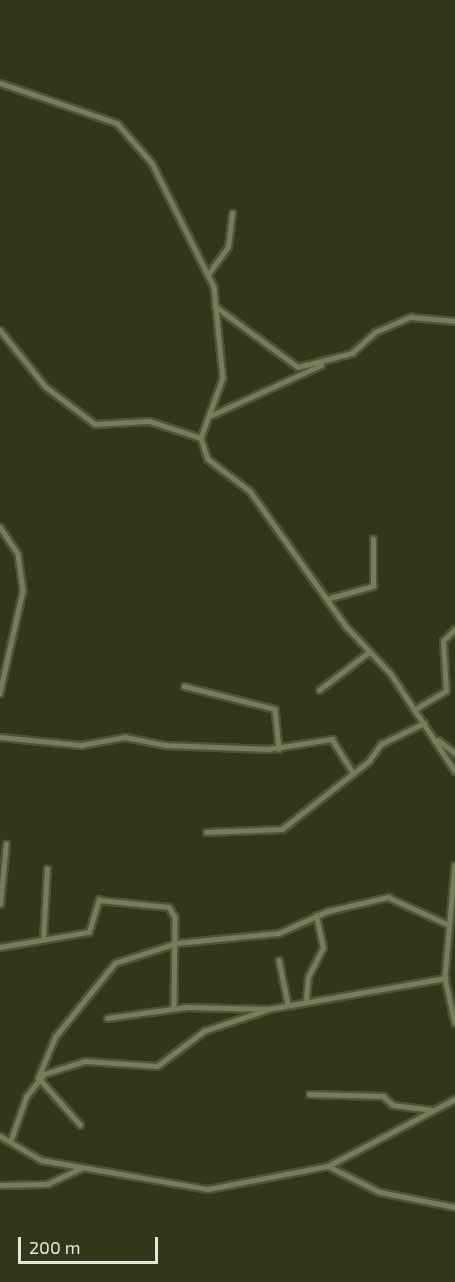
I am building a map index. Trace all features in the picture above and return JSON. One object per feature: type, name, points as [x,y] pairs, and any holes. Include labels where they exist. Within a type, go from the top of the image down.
[{"type":"street","points":[[0,83],[122,126],[152,163],[210,273],[223,378],[212,415],[201,438],[208,459],[250,491],[436,738],[455,771]]},
{"type":"street","points":[[210,273],[228,247],[232,213]]},
{"type":"street","points":[[215,306],[255,330],[285,362],[322,363]]},
{"type":"street","points":[[212,415],[300,379],[322,363],[352,353],[375,332],[411,317],[455,321]]},
{"type":"street","points":[[0,330],[46,387],[96,424],[148,421],[201,438]]},
{"type":"street","points":[[0,527],[18,554],[24,591],[0,693]]},
{"type":"street","points":[[330,598],[373,586],[373,539]]},
{"type":"street","points":[[414,710],[446,691],[443,641],[455,629]]},
{"type":"street","points":[[319,690],[369,652]]},
{"type":"street","points":[[184,686],[275,709],[279,749]]},
{"type":"street","points":[[206,832],[282,830],[353,773],[381,744],[424,723]]},
{"type":"street","points":[[0,737],[81,745],[118,737],[165,745],[279,749],[333,739],[353,773]]},
{"type":"street","points":[[436,738],[455,753]]},
{"type":"street","points":[[0,903],[6,844]]},
{"type":"street","points":[[455,865],[447,924],[445,978],[455,1023]]},
{"type":"street","points":[[43,940],[47,869]]},
{"type":"street","points":[[10,1143],[55,1037],[84,1008],[107,969],[173,945],[267,936],[316,916],[388,897],[447,924]]},
{"type":"street","points":[[0,946],[89,933],[98,900],[132,901],[171,909],[174,1008]]},
{"type":"street","points":[[306,999],[308,977],[323,948],[316,916]]},
{"type":"street","points":[[279,960],[288,1004]]},
{"type":"street","points":[[38,1078],[85,1061],[157,1066],[204,1031],[268,1009],[306,999],[445,978]]},
{"type":"street","points":[[107,1018],[174,1008],[268,1009]]},
{"type":"street","points":[[38,1078],[80,1125]]},
{"type":"street","points":[[309,1094],[383,1095],[394,1105],[431,1110]]},
{"type":"street","points":[[0,1136],[27,1155],[208,1189],[328,1166],[455,1099]]},
{"type":"street","points":[[328,1166],[380,1192],[455,1207]]},
{"type":"street","points":[[0,1185],[47,1184],[83,1167]]}]
